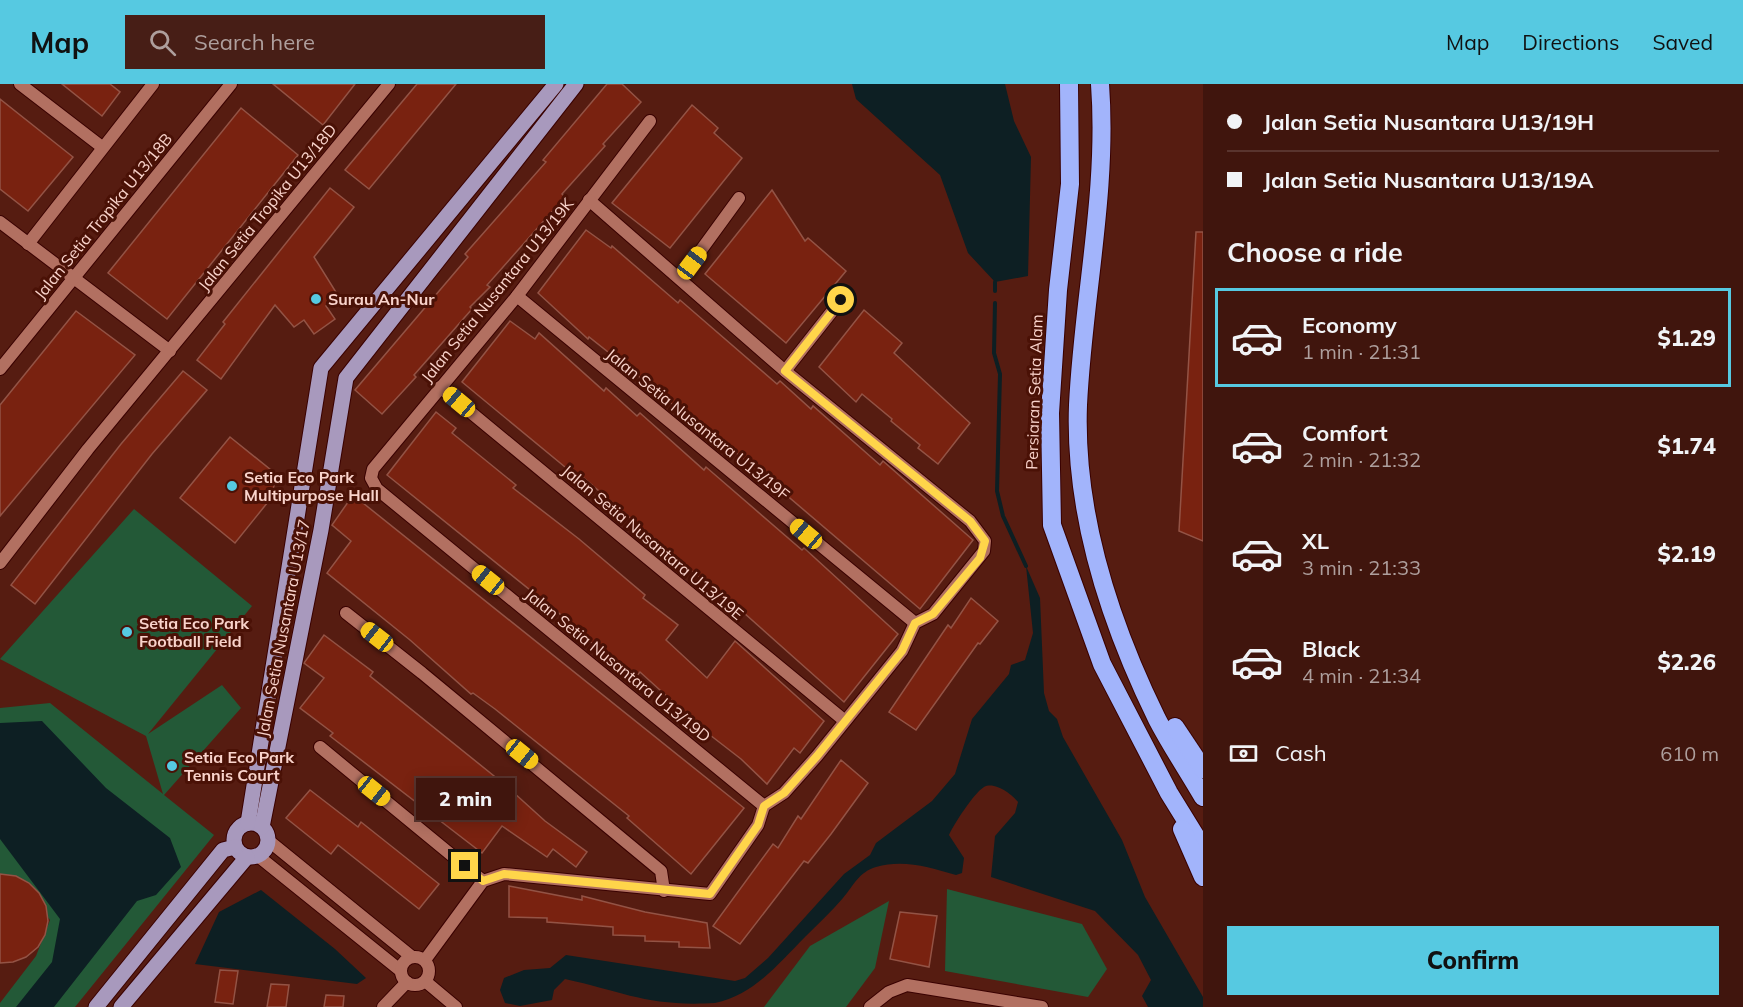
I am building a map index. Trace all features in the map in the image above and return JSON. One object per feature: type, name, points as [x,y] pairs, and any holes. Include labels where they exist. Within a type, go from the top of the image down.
[{"type":"highway","name":"Persiaran Setia Alam","points":[[1069,84],[1070,184],[1058,290],[1050,413],[1052,525],[1102,664],[1169,793],[1203,848]]},
{"type":"highway","points":[[1100,84],[1102,166],[1078,407],[1081,475],[1097,566],[1127,652],[1158,720],[1203,797]]},
{"type":"highway","points":[[1127,652],[1203,769]]},
{"type":"highway","points":[[1169,793],[1191,854],[1203,877]]},
{"type":"main road","name":"Jalan Setia Nusantara U13/17","points":[[260,830],[321,368],[555,84]]},
{"type":"main road","name":"Jalan Setia Nusantara U13/17","points":[[260,830],[321,530],[346,378],[576,84]]},
{"type":"main road","points":[[96,1007],[223,850],[247,853],[267,848],[260,830],[236,832],[247,853]]},
{"type":"main road","points":[[121,1007],[247,853]]},
{"type":"street","points":[[20,84],[102,147]]},
{"type":"street","points":[[28,244],[153,84]]},
{"type":"street","name":"Jalan Setia Tropika U13/18B","points":[[0,369],[231,84]]},
{"type":"street","name":"Jalan Setia Tropika U13/18D","points":[[0,563],[88,449],[390,84]]},
{"type":"street","name":"Jalan Setia Nusantara U13/19K","points":[[371,478],[373,470],[517,296],[650,121]]},
{"type":"street","points":[[680,279],[740,198]]},
{"type":"street","points":[[424,960],[483,881],[504,874],[710,894],[758,825],[764,806],[784,793],[845,722],[902,651],[915,623],[933,614],[980,558],[985,541],[970,521],[785,371],[589,200]]},
{"type":"street","points":[[0,222],[170,351]]},
{"type":"street","name":"Jalan Setia Nusantara U13/19F","points":[[517,296],[915,623]]},
{"type":"street","points":[[785,371],[841,300]]},
{"type":"street","name":"Jalan Setia Nusantara U13/19E","points":[[440,387],[845,722]]},
{"type":"street","name":"Jalan Setia Nusantara U13/19D","points":[[371,478],[377,489],[764,806]]},
{"type":"street","points":[[346,613],[661,871],[664,891]]},
{"type":"street","points":[[320,747],[483,881]]},
{"type":"street","points":[[247,853],[404,977],[418,985],[425,981],[429,969],[424,960],[412,957],[260,830]]},
{"type":"street","points":[[383,1007],[404,977],[404,962],[412,957]]},
{"type":"street","points":[[425,981],[456,1007]]},
{"type":"street","points":[[870,1007],[889,992],[908,985],[1042,1007]]},
{"type":"green space","points":[[134,509],[252,606],[148,734],[222,685],[241,708],[164,795],[214,835],[75,1007],[0,1007],[0,1003],[36,956],[50,920],[24,884],[2,877],[0,873],[0,708],[50,703],[163,794],[146,736],[0,659]]},
{"type":"green space","points":[[947,889],[1082,924],[1107,969],[1088,997],[945,971]]},
{"type":"green space","points":[[889,901],[875,968],[846,1007],[764,1007],[810,946]]},
{"type":"shaded area","points":[[852,84],[1005,84],[1014,121],[1031,157],[1028,276],[995,282],[968,253],[940,175],[856,99]]},
{"type":"shaded area","points":[[1026,566],[1040,598],[1044,693],[1049,711],[1057,719],[1063,737],[1122,840],[1145,897],[1203,997],[1203,1007],[1148,1007],[1142,996],[1151,980],[1138,955],[1095,911],[991,877],[995,836],[1015,813],[1018,802],[1012,795],[993,786],[980,790],[949,835],[964,858],[962,873],[956,875],[906,864],[870,869],[765,977],[729,999],[715,1003],[692,1004],[654,1001],[565,979],[554,990],[552,1000],[520,1006],[505,1003],[500,990],[504,978],[524,970],[550,968],[566,955],[735,981],[745,978],[768,958],[844,874],[870,855],[876,843],[932,801],[955,774],[972,719],[1009,674],[1011,665],[1025,660],[1033,633]]},
{"type":"shaded area","points":[[42,721],[106,788],[170,838],[181,867],[156,895],[137,901],[54,1007],[16,1007],[52,962],[60,919],[0,839],[0,723]]},
{"type":"shaded area","points":[[261,890],[335,949],[366,978],[357,984],[195,964],[219,912]]},
{"type":"building","points":[[62,84],[110,84],[120,92],[102,116]]},
{"type":"building","points":[[273,84],[355,84],[323,125]]},
{"type":"building","points":[[417,84],[456,84],[369,189],[345,170]]},
{"type":"building","points":[[607,84],[622,84],[641,102],[562,194],[565,197],[487,285],[490,287],[470,307],[472,309],[414,375],[416,377],[382,414],[355,390],[468,257],[465,254],[546,162],[543,160]]},
{"type":"building","points":[[0,99],[73,157],[28,211],[0,189]]},
{"type":"building","points":[[692,105],[718,128],[714,133],[742,158],[670,248],[612,203]]},
{"type":"building","points":[[241,108],[298,155],[167,319],[108,273]]},
{"type":"building","points":[[330,188],[354,207],[314,257],[339,297],[326,306],[335,319],[314,334],[304,320],[294,327],[275,305],[221,379],[197,360],[225,324],[223,322]]},
{"type":"building","points":[[772,190],[805,241],[808,238],[846,271],[786,343],[705,274]]},
{"type":"building","points":[[586,230],[611,248],[612,246],[678,303],[680,300],[777,384],[780,381],[811,409],[813,406],[880,465],[883,461],[973,540],[920,609],[723,442],[720,446],[656,390],[589,337],[588,339],[538,293]]},
{"type":"building","points":[[1196,232],[1203,232],[1203,541],[1179,531]]},
{"type":"building","points":[[864,310],[902,343],[894,353],[970,423],[938,464],[918,448],[920,445],[891,421],[892,419],[862,394],[856,402],[819,367]]},
{"type":"building","points":[[76,311],[135,355],[0,516],[0,405]]},
{"type":"building","points":[[510,321],[535,339],[539,333],[604,391],[606,388],[637,416],[640,413],[704,470],[706,467],[802,550],[804,548],[898,634],[844,702],[716,588],[714,590],[584,478],[582,481],[462,382]]},
{"type":"building","points":[[183,371],[207,390],[152,454],[35,604],[11,585],[121,444]]},
{"type":"building","points":[[436,412],[456,428],[452,433],[516,485],[513,488],[579,539],[645,595],[643,598],[678,625],[666,640],[707,678],[735,641],[824,721],[800,753],[794,748],[767,784],[741,759],[679,711],[681,709],[640,672],[635,678],[575,629],[576,627],[387,475]]},
{"type":"building","name":"Setia Eco Park Multipurpose Hall","points":[[230,437],[276,474],[272,497],[235,543],[180,498]]},
{"type":"building","points":[[353,495],[744,808],[691,874],[627,818],[629,816],[495,709],[473,693],[471,694],[410,640],[327,573],[351,541],[332,525]]},
{"type":"building","points":[[971,598],[998,621],[980,644],[978,643],[916,730],[889,712],[948,625],[951,628]]},
{"type":"building","points":[[324,635],[373,672],[370,676],[504,784],[545,821],[587,852],[576,867],[553,849],[547,857],[502,826],[482,853],[330,736],[333,733],[300,708],[324,678],[304,663]]},
{"type":"building","points":[[841,760],[868,783],[808,863],[804,861],[740,944],[713,926],[773,844],[778,848],[798,816],[801,819]]},
{"type":"building","points":[[310,790],[358,827],[361,822],[439,884],[419,909],[338,845],[331,854],[286,818]]},
{"type":"building","points":[[0,874],[16,876],[29,883],[39,893],[46,906],[48,921],[45,935],[38,947],[26,957],[13,962],[0,963]]},
{"type":"building","points":[[509,886],[582,900],[582,896],[645,912],[707,923],[710,948],[679,947],[679,942],[645,941],[645,936],[613,935],[613,927],[547,922],[547,918],[509,917]]},
{"type":"building","points":[[900,912],[937,916],[929,967],[890,959]]},
{"type":"building","points":[[220,970],[238,971],[233,1004],[215,1002]]},
{"type":"building","points":[[271,984],[289,985],[286,1007],[267,1007]]},
{"type":"building","points":[[326,995],[344,996],[343,1007],[324,1007]]},
{"type":"waterway","points":[[995,282],[995,291]]},
{"type":"waterway","points":[[995,303],[994,353],[1000,374],[997,491],[1003,516],[1026,566]]},
{"type":"place","name":"Surau An-Nur","points":[[316,299]]},
{"type":"place","name":"Setia Eco Park Multipurpose Hall","points":[[232,486]]},
{"type":"place","name":"Setia Eco Park Football Field","points":[[127,632]]},
{"type":"place","name":"Setia Eco Park Tennis Court","points":[[172,766]]},
{"type":"route","points":[[465,866],[483,881],[504,874],[710,894],[758,825],[764,806],[784,793],[817,756],[902,651],[915,623],[933,614],[980,558],[984,551],[985,541],[970,521],[785,371],[841,300]]}]
